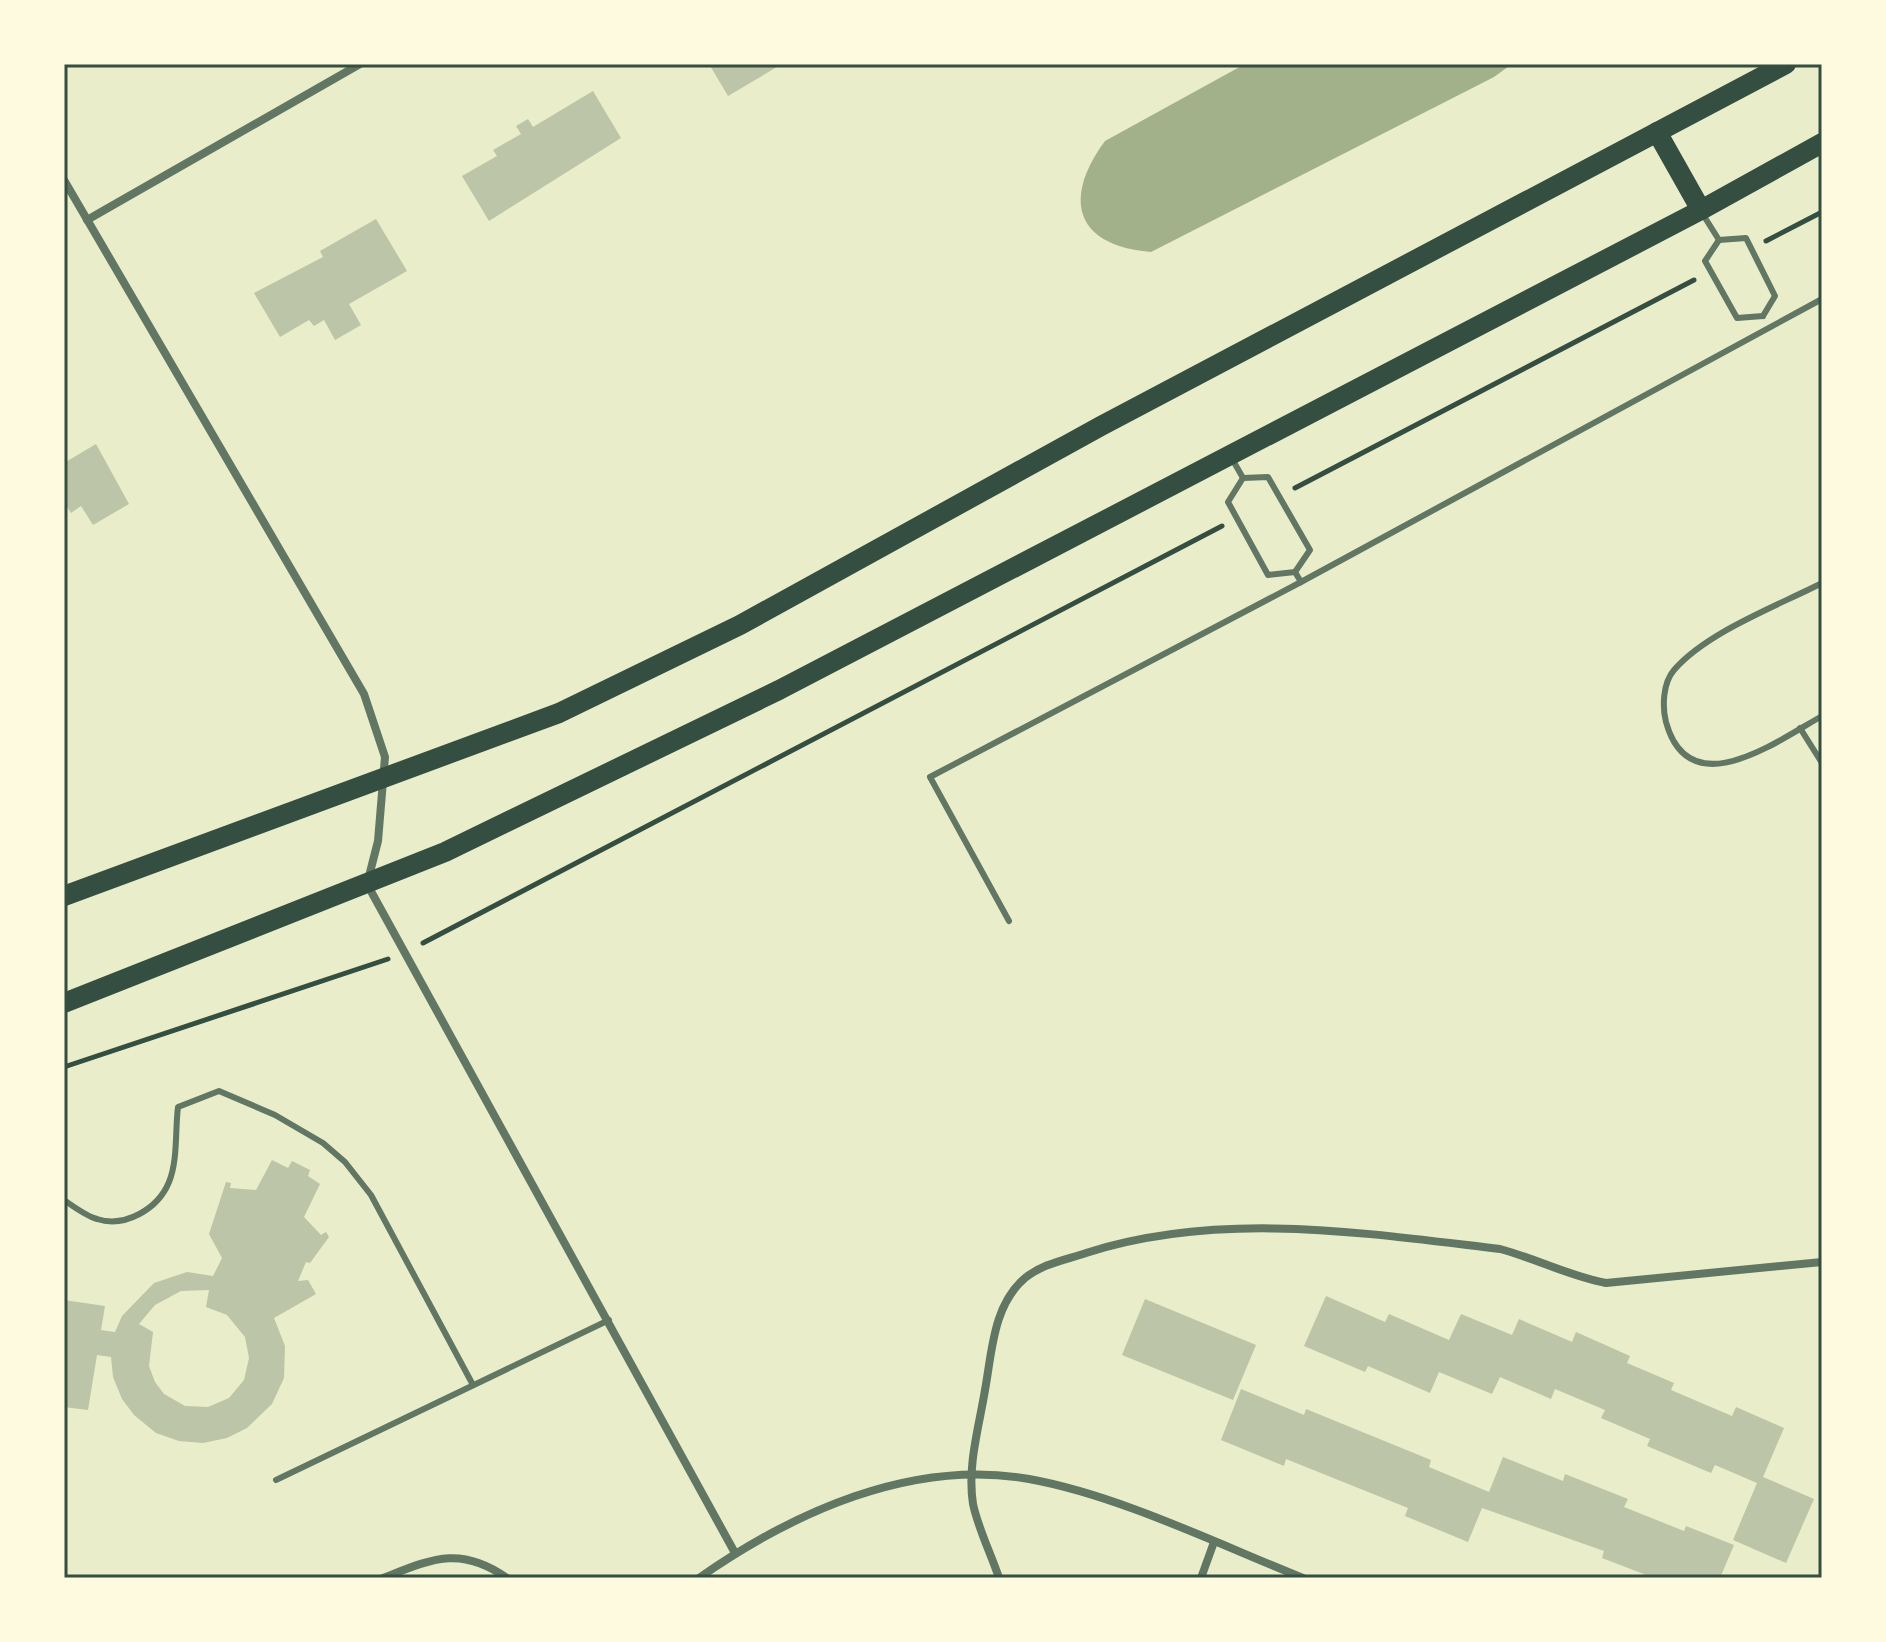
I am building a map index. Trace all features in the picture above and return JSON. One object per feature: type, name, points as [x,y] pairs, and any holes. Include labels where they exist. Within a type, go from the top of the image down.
[{"type":"main road","points":[[64,896],[559,713],[740,625],[1101,426],[1786,64]]},
{"type":"main road","points":[[1657,132],[1701,210]]},
{"type":"main road","points":[[64,1003],[445,852],[779,690],[1701,210],[1822,143]]},
{"type":"street","points":[[87,220],[360,64]]},
{"type":"street","points":[[64,180],[364,694],[385,757],[378,841],[367,884],[735,1553]]},
{"type":"street","points":[[999,1578],[974,1506],[971,1475],[996,1325],[1007,1300],[1024,1279],[1042,1267],[1127,1240],[1180,1231],[1247,1227],[1500,1249],[1539,1260],[1576,1277],[1606,1283],[1688,1278],[1822,1262]]},
{"type":"street","points":[[699,1578],[735,1553],[809,1513],[870,1492],[930,1479],[971,1475],[1026,1478],[1078,1490],[1303,1578]]},
{"type":"street","points":[[1201,1578],[1214,1542]]},
{"type":"street","points":[[383,1578],[435,1558],[464,1557],[488,1565],[507,1578]]},
{"type":"lane","points":[[1701,210],[1719,240]]},
{"type":"lane","points":[[1719,240],[1746,238],[1775,296],[1763,316]]},
{"type":"lane","points":[[1719,240],[1705,261],[1737,318],[1763,316]]},
{"type":"lane","points":[[1009,921],[930,777],[1301,582],[1822,299]]},
{"type":"lane","points":[[1763,316],[1769,328]]},
{"type":"lane","points":[[1231,455],[1243,478]]},
{"type":"lane","points":[[1268,477],[1310,550],[1295,572],[1268,575],[1236,518],[1228,502],[1243,478],[1268,477]]},
{"type":"lane","points":[[1295,572],[1301,582]]},
{"type":"lane","points":[[1822,583],[1695,650],[1672,672],[1664,693],[1666,721],[1677,749],[1694,764],[1721,764],[1757,752],[1822,716]]},
{"type":"lane","points":[[1800,728],[1822,763]]},
{"type":"lane","points":[[64,1200],[97,1219],[119,1221],[144,1212],[159,1200],[170,1181],[178,1107],[219,1091],[275,1115],[323,1143],[345,1162],[371,1195],[473,1385]]},
{"type":"lane","points":[[276,1480],[609,1320]]},
{"type":"path","points":[[1751,249],[1822,212]]},
{"type":"path","points":[[1279,496],[1711,271]]},
{"type":"path","points":[[64,1067],[403,954],[1236,518]]},
{"type":"shaded area","points":[[1245,64],[1512,64],[1494,77],[1151,252],[1125,248],[1092,230],[1083,216],[1083,182],[1105,141]]},
{"type":"building","points":[[709,64],[782,64],[728,96]]},
{"type":"building","points":[[593,91],[621,138],[489,221],[462,176],[497,156],[493,150],[521,134],[516,126],[528,119],[533,127]]},
{"type":"building","points":[[376,219],[407,271],[349,304],[361,325],[335,340],[324,320],[314,326],[309,320],[280,337],[254,293],[323,257],[320,251]]},
{"type":"building","points":[[96,444],[129,504],[93,525],[81,506],[71,513],[64,502],[64,463]]},
{"type":"building","points":[[272,1160],[288,1168],[292,1161],[310,1170],[308,1176],[320,1184],[304,1217],[321,1235],[326,1232],[329,1237],[310,1263],[306,1262],[298,1281],[308,1280],[316,1294],[274,1318],[285,1346],[284,1378],[272,1404],[247,1428],[227,1438],[203,1443],[179,1441],[156,1433],[134,1415],[122,1399],[113,1377],[111,1357],[97,1355],[88,1410],[64,1407],[64,1300],[105,1306],[101,1330],[115,1332],[122,1316],[154,1283],[187,1272],[213,1276],[222,1258],[209,1234],[226,1182],[231,1183],[230,1188],[256,1190]],"holes":[[[209,1290],[206,1307],[227,1315],[245,1337],[249,1358],[244,1380],[229,1398],[208,1407],[185,1406],[164,1394],[155,1382],[149,1366],[153,1332],[139,1324],[155,1305],[181,1291]]]},
{"type":"building","points":[[1326,1296],[1385,1322],[1389,1314],[1449,1340],[1461,1314],[1512,1335],[1519,1319],[1572,1342],[1576,1332],[1630,1356],[1627,1363],[1674,1383],[1671,1390],[1732,1416],[1736,1407],[1784,1428],[1763,1477],[1814,1499],[1786,1563],[1733,1540],[1757,1483],[1715,1465],[1711,1473],[1647,1446],[1650,1439],[1601,1418],[1605,1410],[1555,1389],[1551,1399],[1500,1377],[1492,1394],[1439,1372],[1430,1393],[1368,1366],[1365,1372],[1304,1346]]},
{"type":"building","points":[[1145,1299],[1256,1345],[1233,1400],[1122,1355]]},
{"type":"building","points":[[1241,1389],[1304,1415],[1306,1409],[1431,1460],[1429,1467],[1489,1492],[1503,1457],[1563,1481],[1565,1474],[1628,1499],[1624,1507],[1684,1531],[1686,1526],[1734,1545],[1720,1578],[1654,1578],[1602,1558],[1604,1551],[1482,1508],[1468,1542],[1405,1516],[1408,1508],[1286,1459],[1284,1466],[1221,1440]]}]
